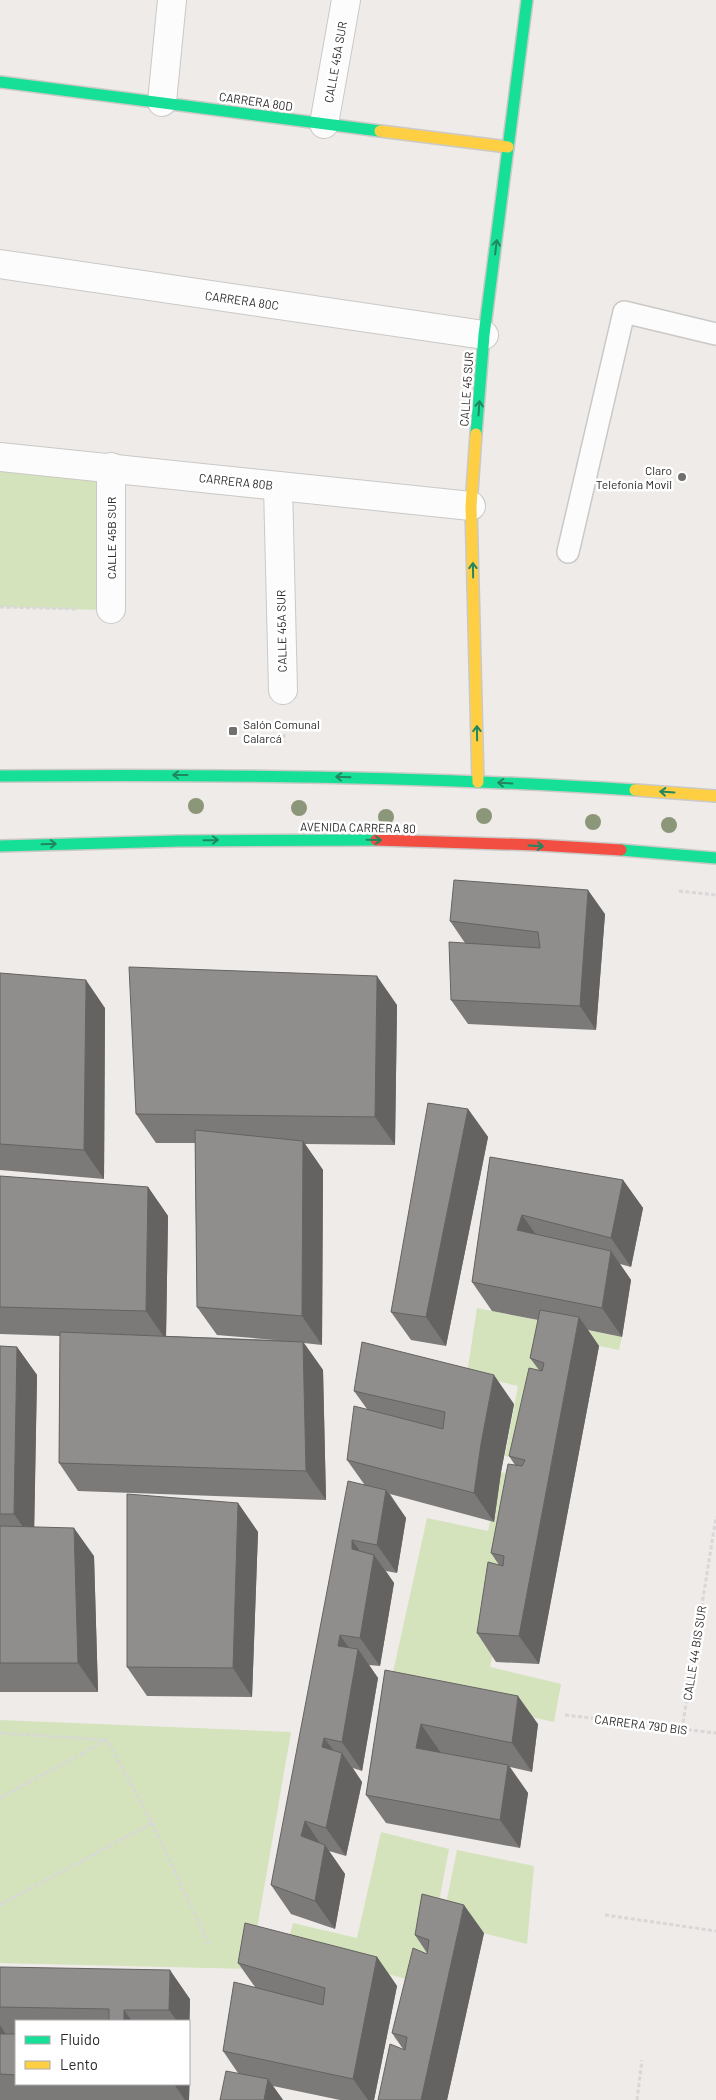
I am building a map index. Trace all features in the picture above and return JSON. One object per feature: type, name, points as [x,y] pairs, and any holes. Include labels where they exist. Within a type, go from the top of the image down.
[{"type":"main road","name":"CALLE 45 SUR","points":[[478,782],[471,506],[484,335],[527,0]]},
{"type":"main road","name":"CARRERA 80D","points":[[0,82],[508,147]]},
{"type":"main road","points":[[0,776],[130,774],[285,775],[478,782],[716,796]]},
{"type":"main road","name":"AVENIDA CARRERA 80","points":[[0,846],[190,840],[396,840],[536,846],[716,858]]},
{"type":"street","points":[[162,102],[172,0]]},
{"type":"street","name":"CALLE 45A SUR","points":[[324,124],[346,0]]},
{"type":"street","name":"CARRERA 80C","points":[[0,264],[484,335]]},
{"type":"street","name":"CARRERA 80B","points":[[0,457],[111,467],[471,506]]},
{"type":"street","name":"CALLE 45B SUR","points":[[111,467],[111,609]]},
{"type":"street","name":"CALLE 45A SUR","points":[[278,486],[283,690]]},
{"type":"lane","points":[[568,552],[624,312],[716,334]]},
{"type":"path","points":[[0,607],[111,609]]},
{"type":"path","name":"CALLE 45A SUR","points":[[283,690],[285,775]]},
{"type":"path","points":[[678,891],[716,896]]},
{"type":"path","name":"CALLE 44 BIS SUR","points":[[682,1729],[716,1517]]},
{"type":"path","name":"CARRERA 79D BIS","points":[[565,1714],[716,1733]]},
{"type":"path","points":[[0,1733],[107,1740]]},
{"type":"path","points":[[0,1798],[107,1740]]},
{"type":"path","points":[[107,1740],[152,1823],[209,1944]]},
{"type":"path","points":[[0,1905],[152,1823]]},
{"type":"path","points":[[605,1915],[716,1931]]},
{"type":"path","points":[[637,2100],[642,2060]]},
{"type":"green space","points":[[0,469],[100,479],[101,610],[0,607]]},
{"type":"green space","points":[[477,1308],[622,1337],[619,1350],[560,1338],[534,1462],[505,1456],[518,1386],[467,1374]]},
{"type":"green space","points":[[501,1472],[530,1478],[490,1667],[561,1684],[554,1722],[390,1686],[427,1518],[488,1531]]},
{"type":"green space","points":[[0,1720],[291,1732],[250,1969],[0,1963]]},
{"type":"green space","points":[[381,1832],[449,1849],[412,2043],[394,2039],[406,1979],[287,1946],[293,1923],[357,1938]]},
{"type":"green space","points":[[457,1850],[534,1866],[527,1944],[442,1923]]},
{"type":"building","points":[[454,880],[588,890],[580,1006],[451,1000],[449,942],[540,948],[538,932],[450,921]]},
{"type":"building","points":[[129,967],[377,976],[375,1117],[136,1114]]},
{"type":"building","points":[[0,973],[86,980],[84,1150],[0,1144]]},
{"type":"building","points":[[428,1103],[468,1109],[426,1317],[391,1312]]},
{"type":"building","points":[[195,1130],[303,1141],[302,1316],[197,1307]]},
{"type":"building","points":[[490,1157],[623,1180],[611,1238],[522,1215],[517,1230],[611,1251],[602,1308],[472,1282]]},
{"type":"building","points":[[0,1176],[148,1187],[146,1311],[0,1307]]},
{"type":"building","points":[[540,1310],[579,1317],[519,1636],[477,1633],[488,1562],[503,1566],[504,1556],[491,1553],[508,1464],[522,1466],[525,1460],[509,1456],[529,1368],[542,1371],[544,1363],[530,1358]]},
{"type":"building","points":[[60,1332],[303,1342],[306,1471],[59,1463]]},
{"type":"building","points":[[362,1342],[494,1375],[474,1493],[347,1460],[354,1406],[443,1429],[445,1412],[354,1391]]},
{"type":"building","points":[[0,1346],[17,1347],[14,1514],[0,1514]]},
{"type":"building","points":[[348,1481],[386,1490],[377,1545],[352,1540],[352,1549],[374,1555],[360,1638],[340,1635],[338,1646],[358,1649],[342,1742],[324,1738],[322,1747],[342,1753],[326,1828],[305,1821],[301,1836],[325,1845],[315,1901],[271,1885]]},
{"type":"building","points":[[127,1494],[238,1503],[233,1668],[127,1667]]},
{"type":"building","points":[[0,1526],[74,1528],[78,1663],[0,1663]]},
{"type":"building","points":[[385,1670],[518,1696],[512,1743],[421,1724],[416,1748],[508,1765],[500,1820],[366,1795]]},
{"type":"building","points":[[422,1894],[464,1905],[421,2100],[378,2100],[390,2044],[405,2050],[407,2037],[392,2033],[413,1948],[427,1954],[429,1940],[415,1935]]},
{"type":"building","points":[[245,1923],[377,1957],[353,2079],[223,2051],[234,1982],[323,2005],[325,1988],[238,1963]]},
{"type":"building","points":[[0,1967],[170,1970],[169,2010],[124,2010],[124,2020],[109,2020],[109,2009],[0,2007]]},
{"type":"building","points":[[0,2034],[15,2034],[15,2075],[0,2074]]},
{"type":"building","points":[[226,2071],[268,2079],[264,2100],[220,2100]]},
{"type":"traffic: fast","points":[[476,434],[484,335],[527,0]]},
{"type":"traffic: fast","points":[[0,82],[380,131]]},
{"type":"traffic: fast","points":[[0,776],[318,777],[556,785],[635,790]]},
{"type":"traffic: fast","points":[[0,846],[179,841],[376,840]]},
{"type":"traffic: fast","points":[[621,850],[716,858]]},
{"type":"traffic: slow","points":[[380,131],[508,147]]},
{"type":"traffic: slow","points":[[476,434],[471,506],[478,782]]},
{"type":"traffic: slow","points":[[635,790],[716,796]]},
{"type":"traffic: jam","points":[[376,840],[537,845],[621,850]]},
{"type":"place","name":"Claro Telefonia Movil","points":[[682,477]]},
{"type":"place","name":"Salón Comunal Calarcá","points":[[233,731]]}]
